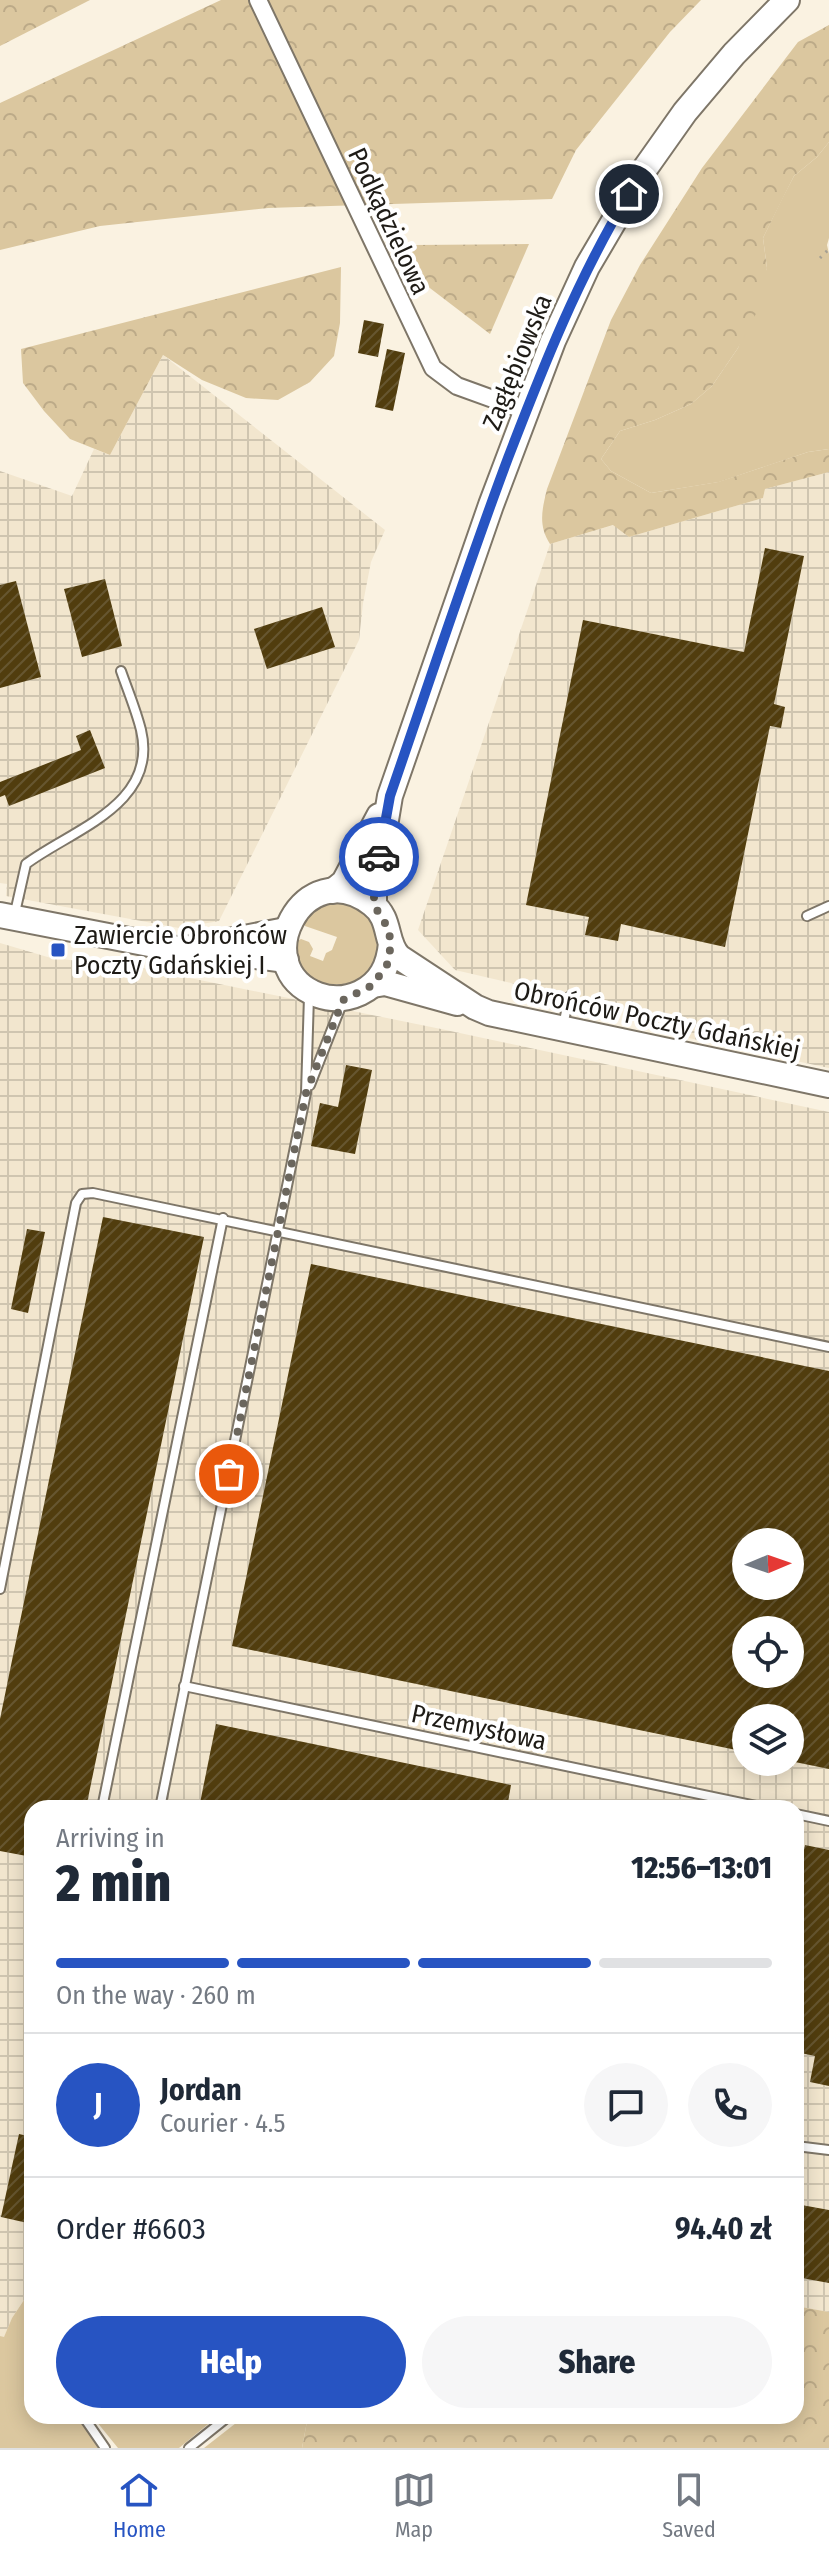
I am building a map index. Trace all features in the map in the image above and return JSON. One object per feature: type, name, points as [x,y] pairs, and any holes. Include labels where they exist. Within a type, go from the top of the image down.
[{"type":"main road","name":"Zagłębiowska","points":[[333,891],[344,882],[390,796],[526,411],[553,341],[587,267],[644,170],[709,83],[787,0]]},
{"type":"main road","name":"Zagłębiowska","points":[[374,905],[390,796]]},
{"type":"main road","points":[[333,891],[359,895],[374,905],[388,928],[391,943],[388,963],[373,985],[349,997],[332,998],[306,988],[294,976],[284,948],[286,930],[299,907],[320,893],[333,891]]},
{"type":"main road","points":[[7,917],[156,947],[192,948],[249,958],[286,960]]},
{"type":"main road","points":[[192,948],[286,930]]},
{"type":"main road","name":"Obrońców Poczty Gdańskiej","points":[[391,943],[399,957],[475,1007]]},
{"type":"main road","name":"Obrońców Poczty Gdańskiej","points":[[373,985],[385,983],[475,1007],[506,1019],[829,1085]]},
{"type":"street","name":"Podkądzielowa","points":[[258,0],[433,368],[457,386],[526,411]]},
{"type":"lane","points":[[7,917],[26,864],[112,810],[133,783],[141,765],[142,732],[121,671]]},
{"type":"lane","points":[[807,916],[829,906]]},
{"type":"lane","points":[[162,1800],[306,1093],[310,999],[306,988]]},
{"type":"lane","points":[[306,1093],[340,1006],[349,997]]},
{"type":"lane","points":[[562,1031],[569,997]]},
{"type":"lane","points":[[0,1589],[82,1194],[93,1193],[223,1218],[366,1252],[829,1347]]},
{"type":"lane","points":[[104,1800],[223,1218]]},
{"type":"lane","name":"Przemysłowa","points":[[184,1686],[728,1800]]},
{"type":"lane","points":[[804,1816],[829,1821]]},
{"type":"lane","points":[[804,2147],[829,2150]]},
{"type":"lane","points":[[88,2424],[105,2448]]},
{"type":"lane","points":[[189,2448],[219,2424]]},
{"type":"path","points":[[820,258],[829,249]]},
{"type":"shaded area","points":[[163,355],[385,530],[371,562],[359,640],[219,921],[179,928],[6,896],[7,884],[0,883],[0,471],[72,496],[94,449],[110,455]]},
{"type":"shaded area","points":[[829,472],[829,1068],[656,1031],[658,1017],[455,970],[418,930],[550,544],[617,524],[629,537],[763,498],[765,489]]},
{"type":"shaded area","points":[[0,943],[51,958],[136,967],[829,1112],[829,2312],[804,2307],[804,1800],[24,1800],[24,2300],[4,2338],[0,2336]]},
{"type":"green space","points":[[0,0],[90,0],[0,46]]},
{"type":"green space","points":[[221,0],[701,0],[670,32],[576,150],[552,199],[268,208],[100,226],[0,250],[0,103]]},
{"type":"green space","points":[[829,25],[829,142],[794,176],[763,238],[767,268],[759,308],[738,348],[712,386],[691,404],[620,431],[601,459],[611,471],[651,493],[718,482],[808,452],[829,449],[829,472],[765,489],[763,498],[629,537],[613,525],[550,544],[542,524],[547,489],[611,320],[640,265],[702,168],[798,42]]},
{"type":"green space","points":[[829,142],[829,449],[808,452],[719,482],[651,493],[611,471],[601,459],[620,431],[691,404],[712,386],[738,348],[767,268],[763,238],[794,176]]},
{"type":"green space","points":[[529,244],[490,334],[405,269],[394,250],[413,245]]},
{"type":"green space","points":[[341,267],[340,323],[334,356],[310,382],[278,400],[246,398],[202,380],[163,355],[110,455],[70,439],[23,383],[21,349]]},
{"type":"green space","points":[[328,902],[358,908],[368,916],[378,934],[379,957],[371,971],[357,980],[341,984],[324,983],[309,976],[299,962],[296,942],[301,939],[309,942],[313,949],[310,956],[323,961],[326,953],[332,950],[337,937],[305,926],[304,919],[314,908]]},
{"type":"green space","points":[[24,2300],[24,2424],[82,2424],[98,2448],[0,2448],[0,2336],[4,2337]]},
{"type":"green space","points":[[804,2307],[829,2312],[829,2448],[302,2448],[306,2424],[804,2424]]},
{"type":"green space","points":[[98,2424],[208,2424],[179,2448],[118,2448]]},
{"type":"green space","points":[[235,2424],[306,2424],[302,2448],[204,2448]]},
{"type":"building","points":[[364,320],[384,324],[378,357],[358,353]]},
{"type":"building","points":[[387,349],[405,353],[393,411],[375,407]]},
{"type":"building","points":[[765,548],[804,556],[774,704],[785,707],[781,728],[770,726],[725,947],[621,924],[618,941],[585,935],[589,917],[526,905],[583,620],[744,652]]},
{"type":"building","points":[[105,579],[122,646],[82,657],[64,589]]},
{"type":"building","points":[[16,581],[41,677],[0,688],[0,585]]},
{"type":"building","points":[[322,607],[335,647],[267,669],[254,629]]},
{"type":"building","points":[[90,730],[105,768],[9,806],[5,795],[0,797],[0,782],[81,750],[76,736]]},
{"type":"building","points":[[346,1065],[372,1070],[355,1154],[311,1146],[320,1103],[338,1107]]},
{"type":"building","points":[[103,1217],[204,1237],[88,1800],[24,1800],[24,1856],[0,1851],[0,1719]]},
{"type":"building","points":[[27,1229],[45,1232],[28,1313],[11,1309]]},
{"type":"building","points":[[311,1264],[829,1371],[829,1769],[804,1764],[804,1704],[732,1704],[732,1749],[232,1646]]},
{"type":"building","points":[[216,1724],[511,1785],[508,1800],[201,1800]]},
{"type":"building","points":[[805,1845],[829,1850],[829,2086],[810,2082],[815,2056],[804,2054]]},
{"type":"building","points":[[19,2134],[24,2135],[24,2222],[1,2217]]},
{"type":"building","points":[[804,2205],[829,2210],[829,2283],[804,2278]]},
{"type":"way so far","points":[[229,1474],[306,1093],[343,1000],[373,985],[388,963],[391,943],[388,928],[374,905],[379,857]]},
{"type":"place","name":"Zawiercie Obrońców Poczty Gdańskiej I","points":[[58,950]]},
{"type":"route","points":[[379,857],[390,796],[517,435],[553,341],[587,267],[629,194]]}]
